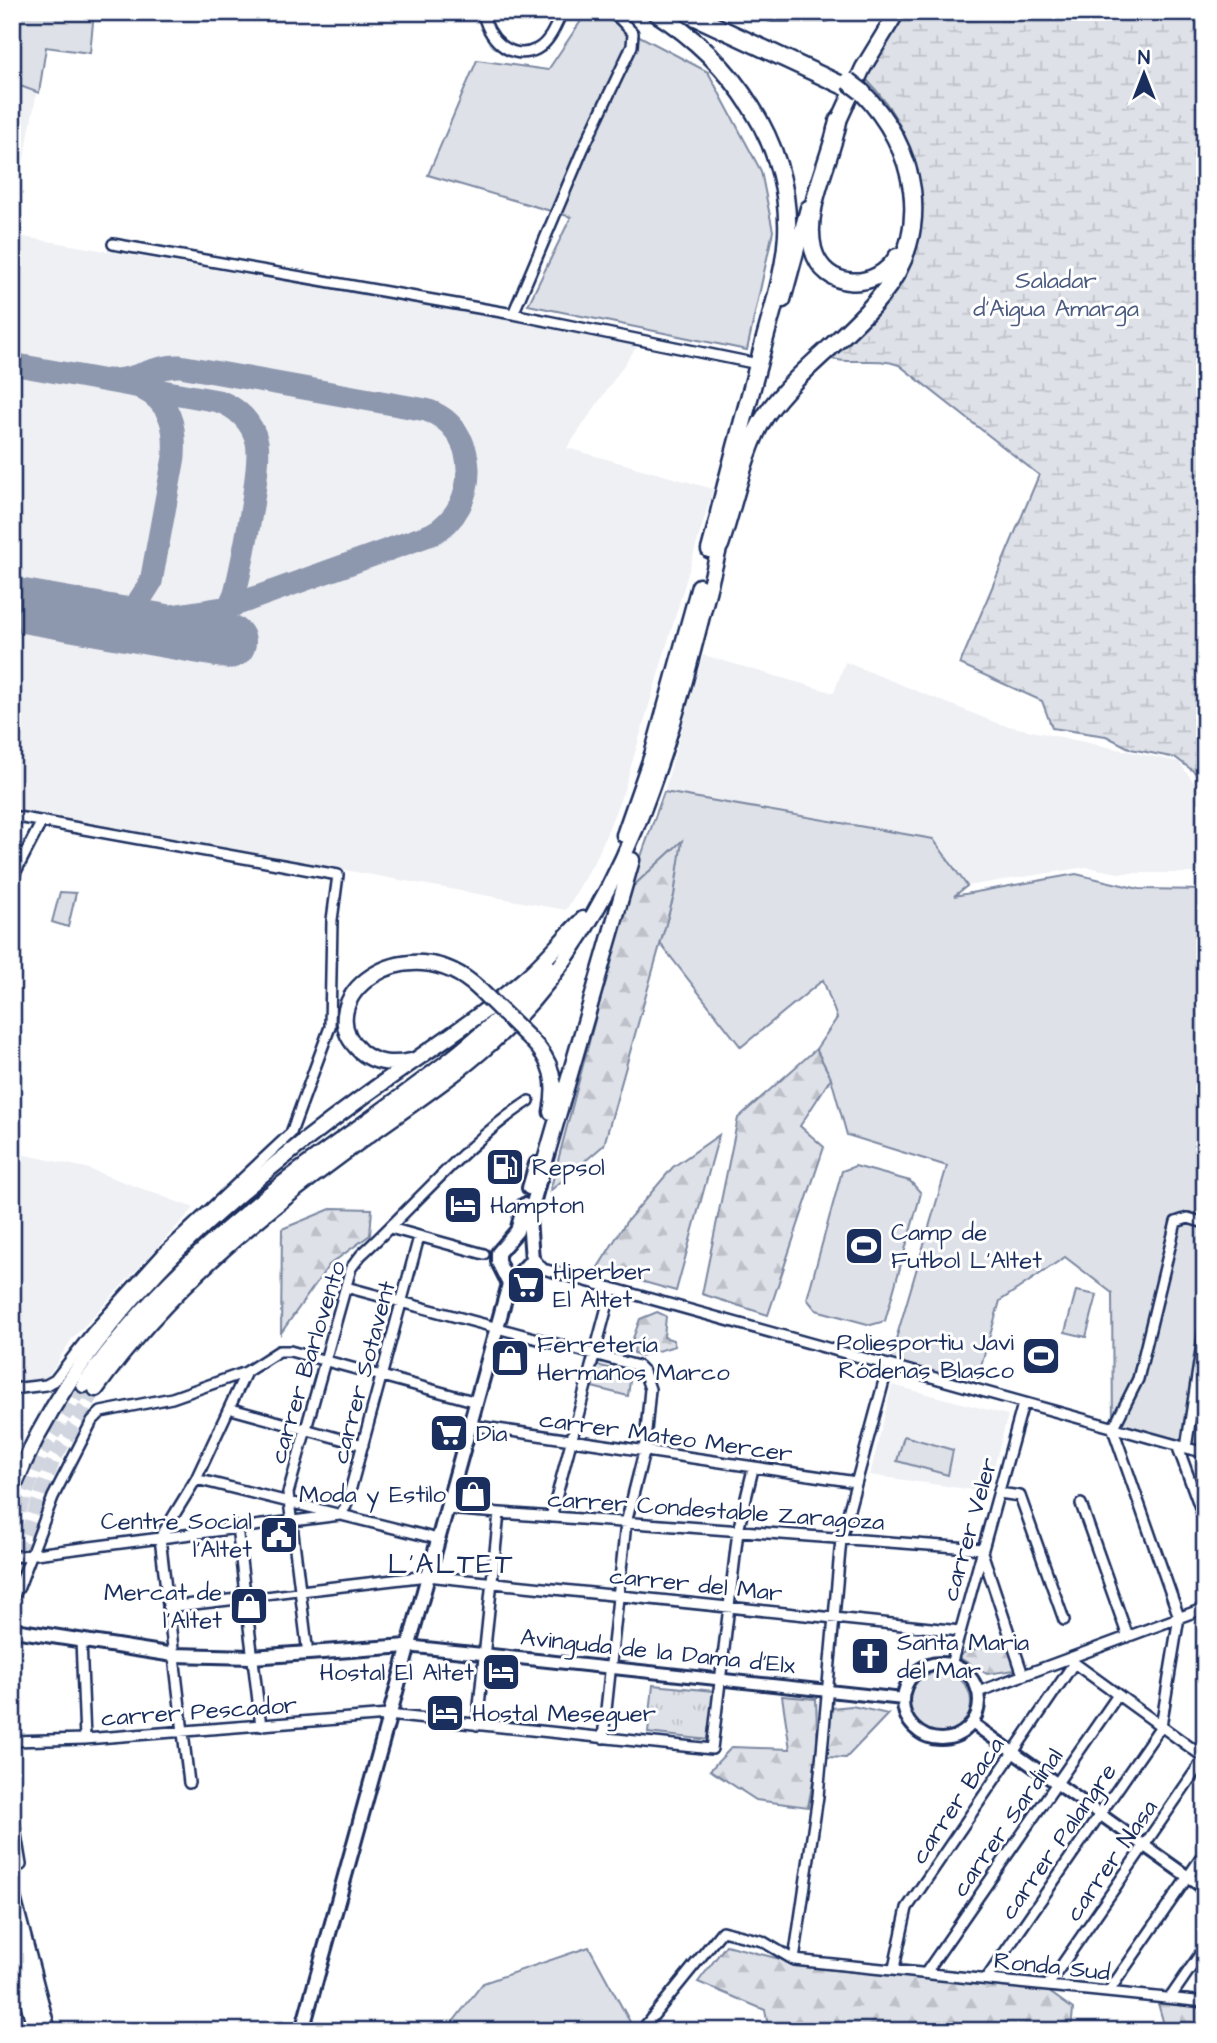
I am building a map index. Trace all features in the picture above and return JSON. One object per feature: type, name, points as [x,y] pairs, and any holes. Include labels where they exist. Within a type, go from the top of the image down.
[{"type":"highway","points":[[643,815],[591,923],[562,965],[512,1023],[451,1076],[285,1197],[205,1263],[90,1387],[122,1332],[195,1257],[275,1189],[479,1038],[537,980],[583,919],[610,871],[644,782],[719,513],[785,255],[786,212],[781,176],[763,125],[736,86],[700,46],[655,12]]},
{"type":"highway","points":[[685,12],[853,89],[881,121],[902,161],[908,193],[907,218],[903,242],[886,271],[863,282],[837,278],[817,258],[812,241],[813,219],[838,121]]},
{"type":"highway","points":[[705,12],[853,89],[890,126],[909,169],[912,218],[908,242],[899,267],[879,299],[800,374],[763,418],[753,439],[720,545]]},
{"type":"highway","points":[[772,12],[825,12]]},
{"type":"highway","points":[[538,1171],[671,727],[720,545],[753,408],[813,193],[838,121],[863,68],[897,12]]},
{"type":"highway","points":[[719,513],[753,408]]},
{"type":"highway","points":[[12,1492],[31,1448],[69,1381],[103,1334],[158,1270],[248,1186],[299,1144],[525,978],[583,919]]},
{"type":"highway","points":[[415,1060],[384,1063],[375,1061],[356,1046],[346,1017],[348,1005],[360,985],[387,968],[418,962],[447,967],[480,989],[547,1058],[554,1083],[552,1109],[538,1171]]},
{"type":"highway","points":[[12,1894],[48,2031]]},
{"type":"highway","points":[[12,1944],[36,2031]]},
{"type":"main road","points":[[302,2031],[379,1745],[497,1328],[511,1272],[505,1244],[518,1227],[538,1171]]},
{"type":"main road","points":[[511,1272],[531,1252],[529,1218],[538,1171]]},
{"type":"main road","points":[[505,1244],[521,1240],[531,1252]]},
{"type":"main road","points":[[13,1631],[174,1655],[252,1657],[407,1646]]},
{"type":"street","points":[[483,12],[488,34],[497,42],[515,51],[527,51],[538,48],[546,41],[562,12]]},
{"type":"street","points":[[513,314],[583,149],[632,46],[633,33],[613,12]]},
{"type":"street","points":[[113,244],[513,314],[758,364]]},
{"type":"street","points":[[12,816],[338,875],[331,929],[333,1014],[295,1127],[278,1148],[163,1253],[92,1332],[55,1380],[46,1385],[12,1389]]},
{"type":"street","points":[[12,879],[42,821]]},
{"type":"street","name":"carrer Barlovento","points":[[308,1654],[288,1493],[355,1261],[513,1112],[528,1101]]},
{"type":"street","points":[[405,1213],[405,1225],[415,1236]]},
{"type":"street","points":[[1161,1726],[1179,1618],[1113,1429],[1138,1378],[1176,1222],[1188,1218],[1205,1223]]},
{"type":"street","points":[[390,1228],[484,1254],[511,1272],[543,1269],[1205,1453]]},
{"type":"street","name":"carrer Sotavent","points":[[340,1515],[346,1506],[382,1377],[402,1302],[415,1236]]},
{"type":"street","points":[[484,1254],[505,1244]]},
{"type":"street","points":[[531,1252],[543,1269]]},
{"type":"street","points":[[346,1287],[638,1366],[644,1372],[650,1390],[644,1452],[626,1523],[603,1738]]},
{"type":"street","points":[[551,1517],[612,1288]]},
{"type":"street","points":[[1205,1324],[1182,1447],[1205,1521]]},
{"type":"street","points":[[12,1598],[53,1497],[92,1421],[101,1412],[172,1398],[246,1372],[279,1351],[290,1351],[477,1402]]},
{"type":"street","points":[[641,2031],[722,1931],[762,1941],[794,1960],[818,1796],[825,1691],[841,1539],[888,1366]]},
{"type":"street","points":[[189,1783],[160,1538],[196,1479],[246,1372]]},
{"type":"street","name":"carrer Veler","points":[[951,1665],[1023,1404]]},
{"type":"street","points":[[235,1410],[363,1445]]},
{"type":"street","name":"carrer Mateo Mercer","points":[[470,1426],[856,1482]]},
{"type":"street","points":[[720,1679],[738,1531],[753,1469]]},
{"type":"street","points":[[196,1479],[438,1539]]},
{"type":"street","points":[[999,1493],[1020,1496],[1064,1620]]},
{"type":"street","points":[[1081,1504],[1128,1637]]},
{"type":"street","name":"carrer Condestable Zaragoza","points":[[446,1509],[983,1551]]},
{"type":"street","points":[[477,1725],[499,1513]]},
{"type":"street","points":[[12,1557],[340,1515]]},
{"type":"street","points":[[237,1527],[261,1726]]},
{"type":"street","points":[[983,1551],[1023,1675]]},
{"type":"street","name":"carrer del Mar","points":[[301,1591],[427,1576],[960,1631]]},
{"type":"street","points":[[168,1607],[301,1591]]},
{"type":"street","points":[[978,1692],[1071,1661],[1205,1608]]},
{"type":"street","points":[[81,1640],[85,1739]]},
{"type":"street","name":"Avinguda de la Dama d'Elx","points":[[407,1646],[484,1652],[903,1699]]},
{"type":"street","points":[[1071,1661],[1205,1757]]},
{"type":"street","name":"carrer Baca","points":[[894,1968],[907,1908],[1013,1753],[1071,1661]]},
{"type":"street","points":[[933,1665],[951,1665],[968,1675],[978,1692],[978,1708],[972,1723],[954,1737],[931,1738],[912,1726],[906,1716],[903,1699],[909,1682],[922,1669],[933,1665]]},
{"type":"street","name":"carrer Pescador","points":[[12,1741],[85,1739],[388,1715],[712,1749],[720,1679]]},
{"type":"street","name":"carrer Sardinal","points":[[928,1971],[1118,1695]]},
{"type":"street","points":[[972,1723],[1205,1889]]},
{"type":"street","name":"carrer Palangre","points":[[988,1978],[1161,1726]]},
{"type":"street","name":"carrer Nasa","points":[[1048,1984],[1205,1757]]},
{"type":"street","points":[[12,1810],[21,1865]]},
{"type":"street","points":[[1109,1991],[1205,1852]]},
{"type":"street","points":[[1170,1998],[1205,1947]]},
{"type":"street","name":"Ronda Sud","points":[[794,1960],[928,1971],[1205,2001]]},
{"type":"shaded area","points":[[12,83],[37,91],[12,224]]},
{"type":"shaded area","points":[[12,235],[634,341],[637,346],[567,448],[713,489],[624,790],[598,855],[566,910],[12,810]]},
{"type":"shaded area","points":[[703,655],[834,693],[845,662],[999,724],[1179,762],[1205,798],[1205,873],[1119,873],[1086,867],[967,886],[933,839],[664,792]]},
{"type":"shaded area","points":[[12,1152],[86,1168],[194,1208],[71,1340],[46,1380],[12,1386]]},
{"type":"shaded area","points":[[892,1385],[1008,1415],[987,1492],[870,1475]]},
{"type":"green space","points":[[12,12],[94,12],[90,53],[46,47],[39,93],[12,83]]},
{"type":"green space","points":[[587,12],[594,12],[708,72],[761,171],[773,231],[747,350],[528,305],[571,217],[428,175],[477,60],[548,70]]},
{"type":"green space","name":"Saladar d’Aigua Amarga","points":[[907,12],[1205,12],[1205,780],[1176,758],[1131,749],[1106,736],[1052,728],[1042,701],[960,664],[1039,475],[899,365],[824,357],[881,307],[904,272],[915,244],[920,215],[919,186],[913,157],[902,129],[886,103],[866,79]]},
{"type":"green space","points":[[664,792],[933,839],[967,886],[954,896],[1076,874],[1139,889],[1205,890],[1205,1452],[1113,1429],[1112,1293],[1065,1257],[1000,1301],[974,1390],[888,1366],[947,1166],[847,1135],[831,1078],[816,1049],[837,1018],[823,980],[741,1047],[660,943],[674,895],[681,842],[629,890]]},
{"type":"green space","points":[[682,841],[674,895],[604,1145],[550,1191],[629,890]]},
{"type":"green space","points":[[60,892],[76,893],[68,927],[52,922]]},
{"type":"green space","points":[[816,1049],[831,1078],[800,1126],[824,1147],[768,1315],[702,1294],[738,1118]]},
{"type":"green space","points":[[719,1135],[676,1291],[597,1269],[626,1222],[673,1167]]},
{"type":"green space","name":"Camp de Futbol L'Altet","points":[[855,1166],[910,1181],[921,1193],[885,1321],[871,1325],[816,1310],[807,1299],[842,1171]]},
{"type":"green space","points":[[333,1208],[372,1209],[370,1235],[329,1265],[281,1333],[282,1229]]},
{"type":"green space","points":[[1076,1291],[1097,1295],[1086,1337],[1065,1332]]},
{"type":"green space","points":[[657,1312],[666,1316],[664,1337],[673,1340],[675,1346],[640,1356],[634,1353],[635,1344],[632,1341],[640,1319]]},
{"type":"green space","points":[[597,1365],[631,1374],[628,1396],[592,1387]]},
{"type":"green space","points":[[904,1436],[953,1450],[948,1475],[897,1461]]},
{"type":"green space","points":[[1007,1642],[1015,1670],[987,1674],[958,1657],[967,1651]]},
{"type":"green space","points":[[940,1672],[952,1674],[962,1681],[969,1691],[969,1715],[962,1725],[952,1732],[940,1734],[928,1732],[918,1725],[911,1715],[909,1703],[911,1691],[918,1681],[928,1674]]},
{"type":"green space","points":[[653,1685],[714,1691],[709,1740],[648,1733]]},
{"type":"green space","points":[[782,1696],[816,1699],[818,1754],[808,1807],[756,1800],[710,1770],[732,1747],[790,1749]]},
{"type":"green space","points":[[852,1706],[888,1714],[846,1758],[827,1757],[831,1708]]},
{"type":"green space","points":[[726,1945],[795,1963],[1048,1991],[1073,2009],[1071,2031],[769,2031],[765,2010],[698,1982]]},
{"type":"green space","points":[[589,1947],[635,2031],[446,2031],[483,1983]]},
{"type":"green space","points":[[1157,2000],[1205,2005],[1205,2031],[1165,2028]]},
{"type":"taxiway","points":[[12,364],[218,401],[237,411],[251,428],[257,442],[257,471],[235,593],[226,611],[206,629],[176,633]]},
{"type":"taxiway","points":[[100,619],[158,618],[229,607],[432,534],[448,522],[459,506],[466,488],[468,469],[465,450],[457,433],[444,419],[426,410],[180,366],[161,368],[126,379],[107,380]]},
{"type":"taxiway","points":[[110,617],[137,604],[151,582],[174,457],[174,436],[169,416],[159,400],[141,388]]},
{"type":"runway","points":[[12,604],[229,642]]},
{"type":"tunnel","points":[[12,1531],[41,1454],[84,1385]]},
{"type":"tunnel","points":[[12,1574],[54,1459],[96,1389]]},
{"type":"place","name":"Repsol","points":[[505,1167]]},
{"type":"place","name":"Hampton","points":[[463,1205]]},
{"type":"place","name":"Camp de Futbol L'Altet","points":[[864,1246]]},
{"type":"place","name":"Hiperber El Altet","points":[[526,1285]]},
{"type":"place","name":"Poliesportiu Javi Ródenas Blasco","points":[[1041,1356]]},
{"type":"place","name":"Ferretería Hermanos Marco","points":[[510,1358]]},
{"type":"place","name":"Dia","points":[[449,1433]]},
{"type":"place","name":"Moda y Estilo","points":[[473,1494]]},
{"type":"place","name":"Centre Social l'Altet","points":[[279,1535]]},
{"type":"place","name":"Mercat de l'Altet","points":[[249,1606]]},
{"type":"place","name":"Santa Maria del Mar","points":[[870,1656]]},
{"type":"place","name":"Hostal El Altet","points":[[501,1672]]},
{"type":"place","name":"Hostal Meseguer","points":[[445,1713]]},
{"type":"district","name":"L'ALTET","points":[[451,1563]]}]
